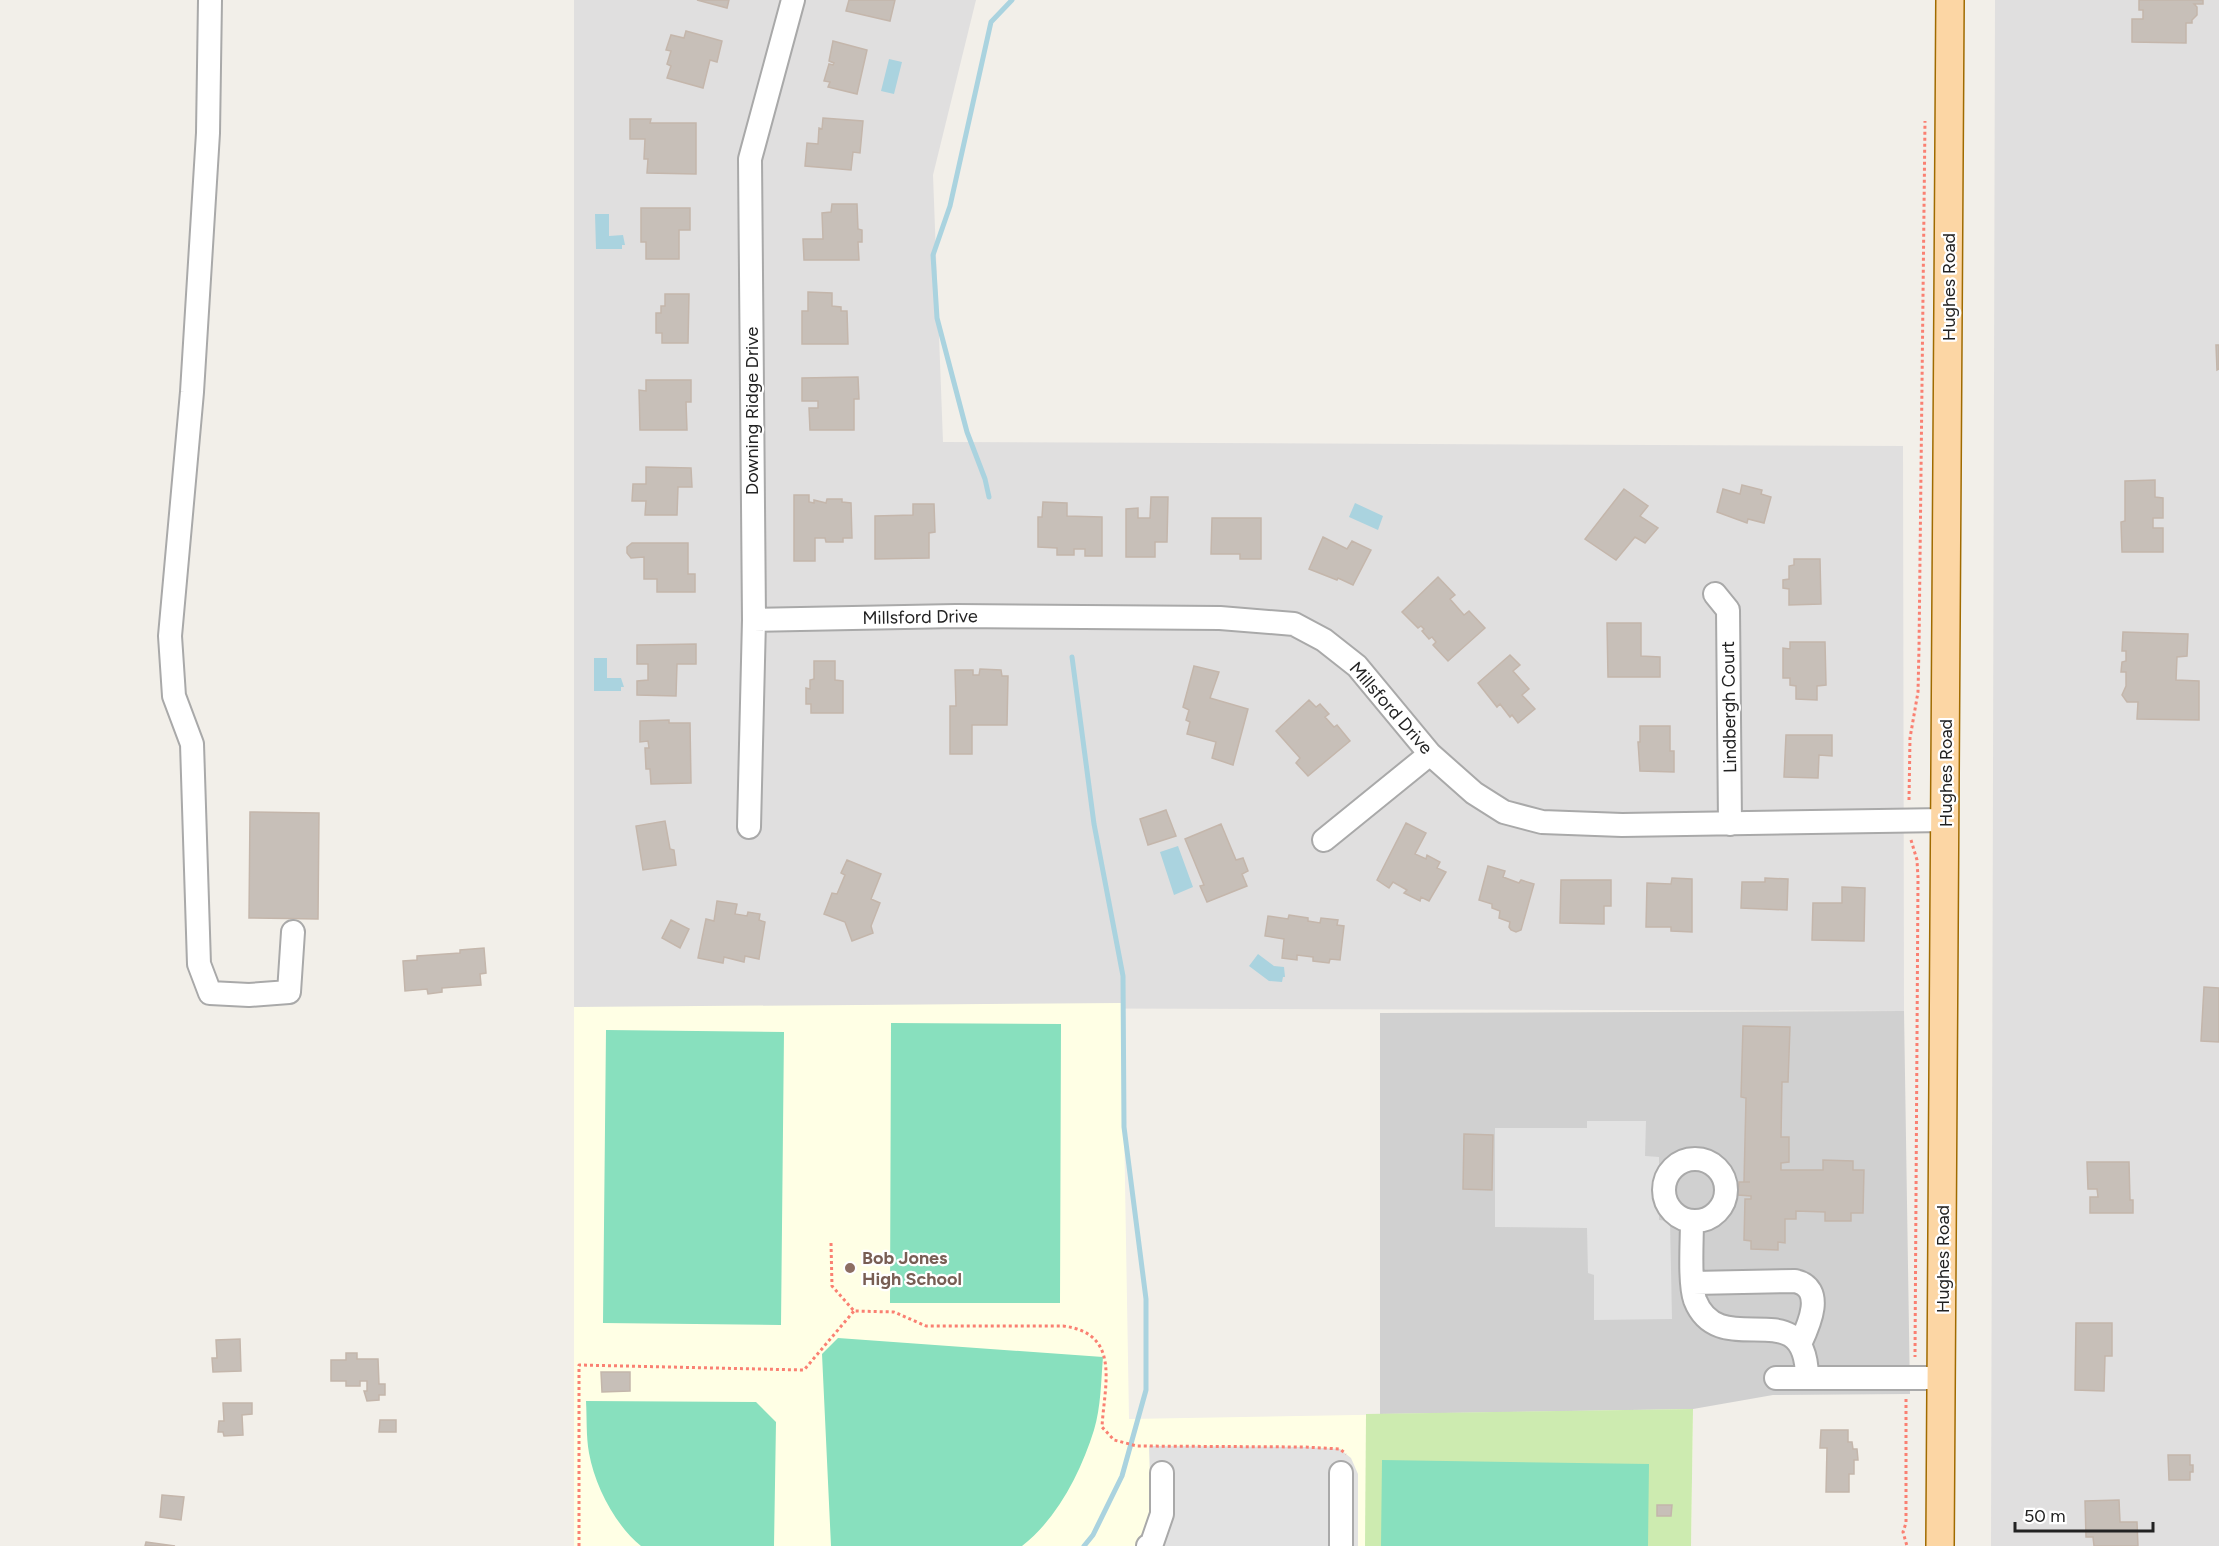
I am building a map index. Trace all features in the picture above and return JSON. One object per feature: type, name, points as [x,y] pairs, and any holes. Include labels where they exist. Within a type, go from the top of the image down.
[{"type":"main road","name":"Hughes Road","points":[[1940,1546],[1950,0]]},
{"type":"street","points":[[210,0],[208,133],[194,369],[170,636],[174,696],[192,744],[199,964],[210,993],[289,992],[293,932]]},
{"type":"street","name":"Downing Ridge Drive","points":[[749,827],[754,620],[750,159],[794,0]]},
{"type":"street","name":"Lindbergh Court","points":[[1715,594],[1728,610],[1730,824]]},
{"type":"street","name":"Millsford Drive","points":[[754,620],[956,616],[1209,618],[1294,624],[1324,640],[1357,666],[1430,754],[1474,793],[1504,812],[1542,822],[1622,825],[1945,820]]},
{"type":"street","points":[[1324,840],[1430,754]]},
{"type":"street","points":[[1692,1221],[1694,1297],[1700,1309],[1716,1324],[1726,1329],[1785,1332],[1800,1344],[1806,1357],[1807,1377]]},
{"type":"street","points":[[1693,1283],[1802,1282],[1812,1295],[1813,1313],[1800,1344]]},
{"type":"street","points":[[1776,1378],[1942,1378]]},
{"type":"street","points":[[1341,1546],[1346,1466]]},
{"type":"street","points":[[1151,1545],[1162,1514],[1162,1473]]},
{"type":"path","points":[[1909,803],[1910,738],[1918,692],[1925,114]]},
{"type":"path","points":[[1907,1546],[1903,1532],[1906,1522],[1906,1391],[1915,1358],[1918,878],[1917,860],[1911,841]]},
{"type":"path","points":[[831,1243],[832,1286],[854,1311],[894,1311],[926,1326],[1080,1328],[1096,1342],[1107,1358],[1102,1427],[1113,1440],[1137,1446],[1340,1449],[1346,1466]]},
{"type":"path","points":[[579,1546],[579,1365],[804,1370],[854,1311]]},
{"type":"shaded area","points":[[574,0],[976,0],[933,175],[943,442],[1903,446],[1904,1011],[574,1007]]},
{"type":"shaded area","points":[[1995,0],[2219,0],[2219,1546],[1991,1546]]},
{"type":"shaded area","name":"Bob Jones High School","points":[[1122,1003],[1129,1419],[1693,1409],[1691,1546],[574,1546],[574,1007]]},
{"type":"shaded area","points":[[1904,1011],[1910,1394],[1773,1395],[1693,1409],[1380,1414],[1380,1013]]},
{"type":"shaded area","points":[[1587,1121],[1646,1121],[1645,1156],[1659,1157],[1659,1220],[1670,1221],[1672,1319],[1594,1320],[1594,1275],[1588,1273],[1587,1228],[1495,1227],[1495,1128],[1587,1128]]},
{"type":"shaded area","points":[[1149,1446],[1340,1449],[1351,1458],[1358,1474],[1358,1546],[1152,1546]]},
{"type":"green space","points":[[891,1023],[1061,1024],[1060,1303],[890,1303]]},
{"type":"green space","points":[[606,1030],[784,1032],[781,1325],[603,1323]]},
{"type":"green space","points":[[838,1338],[1103,1357],[1098,1412],[1089,1446],[1075,1478],[1057,1509],[1035,1535],[1022,1546],[831,1546],[822,1354]]},
{"type":"green space","points":[[586,1401],[756,1402],[776,1422],[774,1546],[641,1546],[623,1527],[607,1504],[596,1478],[588,1447]]},
{"type":"green space","points":[[1693,1409],[1691,1546],[1365,1546],[1366,1414]]},
{"type":"green space","points":[[1382,1460],[1649,1464],[1648,1546],[1381,1546]]},
{"type":"water","points":[[889,59],[902,62],[894,94],[881,91]]},
{"type":"water","points":[[595,214],[609,214],[609,236],[623,235],[625,245],[622,245],[622,249],[596,249]]},
{"type":"water","points":[[1355,503],[1383,516],[1378,530],[1349,517]]},
{"type":"water","points":[[594,658],[607,658],[607,678],[621,678],[624,687],[621,687],[621,691],[594,691]]},
{"type":"water","points":[[1178,846],[1193,887],[1174,895],[1160,852]]},
{"type":"water","points":[[1258,954],[1274,966],[1284,967],[1285,977],[1282,982],[1269,981],[1249,966]]},
{"type":"building","points":[[697,0],[729,0],[727,8]]},
{"type":"building","points":[[849,0],[895,0],[890,21],[846,11]]},
{"type":"building","points":[[2139,0],[2203,0],[2203,4],[2194,4],[2197,7],[2197,15],[2192,23],[2186,23],[2186,43],[2132,42],[2132,19],[2143,19],[2143,10],[2139,10]]},
{"type":"building","points":[[686,31],[722,41],[717,62],[710,60],[703,88],[667,78],[671,66],[667,64],[671,51],[666,50],[671,35],[684,38]]},
{"type":"building","points":[[833,41],[867,50],[857,94],[828,87],[830,82],[824,81],[829,64],[834,63],[829,61]]},
{"type":"building","points":[[823,118],[863,121],[860,153],[853,152],[851,170],[805,166],[807,143],[818,144],[819,128],[822,129]]},
{"type":"building","points":[[630,119],[651,119],[650,123],[696,123],[696,174],[647,173],[648,159],[644,159],[645,139],[630,139]]},
{"type":"building","points":[[832,204],[857,204],[858,229],[862,230],[862,242],[858,242],[859,260],[804,260],[803,239],[823,239],[822,213],[831,212]]},
{"type":"building","points":[[641,208],[690,208],[690,230],[679,230],[679,259],[646,259],[646,242],[641,242]]},
{"type":"building","points":[[808,292],[832,293],[832,306],[841,307],[841,311],[847,311],[848,344],[802,344],[802,311],[808,311]]},
{"type":"building","points":[[665,294],[689,294],[688,343],[662,343],[662,333],[656,333],[656,313],[661,313],[661,306],[665,306]]},
{"type":"building","points":[[2216,345],[2219,345],[2219,369],[2217,370]]},
{"type":"building","points":[[858,377],[859,399],[854,399],[854,430],[810,430],[809,408],[818,408],[818,401],[802,401],[802,378]]},
{"type":"building","points":[[646,380],[691,380],[691,402],[686,402],[687,430],[640,430],[639,390],[646,391]]},
{"type":"building","points":[[646,467],[691,468],[692,487],[678,487],[677,515],[645,515],[646,501],[632,501],[633,484],[646,484]]},
{"type":"building","points":[[2155,480],[2155,497],[2163,498],[2163,518],[2153,518],[2153,528],[2163,528],[2163,552],[2122,552],[2121,522],[2125,521],[2125,481]]},
{"type":"building","points":[[1742,485],[1762,490],[1761,494],[1771,497],[1764,523],[1748,519],[1747,523],[1717,512],[1723,489],[1740,494]]},
{"type":"building","points":[[1624,489],[1648,506],[1640,516],[1658,528],[1645,543],[1635,537],[1616,560],[1585,539]]},
{"type":"building","points":[[794,495],[809,495],[809,502],[814,503],[814,500],[826,503],[827,499],[842,499],[842,502],[851,503],[852,538],[843,538],[843,542],[826,542],[825,538],[815,538],[815,561],[794,561]]},
{"type":"building","points":[[1151,497],[1168,497],[1167,542],[1155,542],[1155,557],[1126,557],[1126,509],[1138,508],[1138,518],[1150,518]]},
{"type":"building","points":[[1043,502],[1067,503],[1067,516],[1102,517],[1102,556],[1085,556],[1085,549],[1074,549],[1074,555],[1057,555],[1057,548],[1038,547],[1038,517],[1042,517]]},
{"type":"building","points":[[913,504],[934,504],[935,532],[929,533],[929,558],[875,559],[875,516],[913,515]]},
{"type":"building","points":[[1212,518],[1261,518],[1261,559],[1240,559],[1240,554],[1211,554]]},
{"type":"building","points":[[1323,537],[1347,549],[1352,541],[1371,550],[1353,585],[1309,569]]},
{"type":"building","points":[[632,543],[688,543],[688,574],[695,574],[695,592],[657,592],[657,579],[644,579],[644,557],[631,558],[627,553],[627,547]]},
{"type":"building","points":[[1794,559],[1820,559],[1821,604],[1789,605],[1789,589],[1783,588],[1783,580],[1789,579],[1789,566],[1794,565]]},
{"type":"building","points":[[1438,577],[1455,595],[1450,599],[1464,615],[1469,611],[1485,628],[1448,661],[1433,645],[1436,642],[1432,637],[1429,639],[1421,626],[1418,628],[1402,612]]},
{"type":"building","points":[[1607,623],[1641,623],[1641,656],[1660,657],[1660,677],[1608,677]]},
{"type":"building","points":[[2123,632],[2188,634],[2187,656],[2177,657],[2176,680],[2199,681],[2199,720],[2137,719],[2138,702],[2127,702],[2122,695],[2126,686],[2126,672],[2121,672],[2122,662],[2126,661],[2126,651],[2122,651]]},
{"type":"building","points":[[1790,642],[1825,642],[1826,685],[1817,686],[1817,700],[1796,699],[1796,686],[1790,685],[1790,678],[1783,678],[1783,648],[1790,649]]},
{"type":"building","points":[[696,644],[696,664],[677,664],[676,696],[637,695],[637,681],[648,680],[648,664],[637,664],[637,645]]},
{"type":"building","points":[[1510,655],[1520,665],[1513,671],[1529,689],[1522,695],[1535,709],[1518,723],[1500,704],[1497,707],[1478,683]]},
{"type":"building","points":[[814,661],[835,661],[835,680],[843,681],[843,713],[811,713],[811,704],[806,704],[806,688],[810,689],[810,680],[814,679]]},
{"type":"building","points":[[1194,666],[1219,672],[1210,698],[1248,709],[1233,765],[1212,758],[1216,742],[1187,734],[1190,722],[1186,720],[1189,710],[1183,707]]},
{"type":"building","points":[[980,669],[1001,670],[1002,676],[1008,676],[1007,725],[972,725],[972,754],[950,754],[950,706],[956,706],[955,670],[973,670],[973,675],[979,675]]},
{"type":"building","points":[[1309,700],[1316,707],[1320,704],[1329,714],[1325,717],[1334,727],[1337,725],[1350,741],[1308,776],[1296,763],[1300,758],[1276,731]]},
{"type":"building","points":[[669,720],[669,723],[690,723],[691,783],[651,784],[650,769],[646,769],[645,748],[649,748],[648,741],[640,742],[640,721]]},
{"type":"building","points":[[1640,726],[1670,726],[1670,751],[1674,751],[1674,772],[1640,771],[1638,742],[1640,742]]},
{"type":"building","points":[[1786,735],[1832,735],[1832,756],[1819,755],[1818,778],[1784,777]]},
{"type":"building","points":[[1166,810],[1176,836],[1148,845],[1140,819]]},
{"type":"building","points":[[250,812],[319,813],[318,919],[249,918]]},
{"type":"building","points":[[665,821],[670,849],[674,850],[676,865],[643,870],[636,826]]},
{"type":"building","points":[[1406,823],[1426,833],[1415,854],[1426,859],[1427,855],[1440,862],[1437,868],[1446,872],[1429,901],[1421,897],[1420,901],[1404,893],[1407,890],[1393,882],[1389,888],[1377,880]]},
{"type":"building","points":[[1221,824],[1236,860],[1243,858],[1248,871],[1242,874],[1247,886],[1207,902],[1200,886],[1204,885],[1185,839]]},
{"type":"building","points":[[847,860],[881,874],[871,899],[880,903],[871,926],[873,933],[852,941],[845,922],[824,914],[832,893],[837,894],[845,875],[841,873]]},
{"type":"building","points":[[1488,866],[1505,871],[1503,877],[1519,883],[1521,880],[1534,884],[1521,930],[1516,932],[1511,930],[1510,922],[1499,918],[1500,911],[1492,908],[1492,904],[1479,900]]},
{"type":"building","points":[[1672,878],[1692,879],[1692,932],[1671,931],[1671,927],[1646,927],[1647,883],[1671,884]]},
{"type":"building","points":[[1765,878],[1788,879],[1787,910],[1741,908],[1742,882],[1765,882]]},
{"type":"building","points":[[1561,880],[1611,880],[1611,906],[1604,906],[1604,924],[1560,923]]},
{"type":"building","points":[[1842,887],[1865,888],[1864,941],[1812,940],[1813,903],[1842,903]]},
{"type":"building","points":[[717,901],[737,904],[735,914],[747,916],[748,912],[760,914],[759,920],[765,922],[759,959],[745,956],[744,962],[724,957],[723,963],[698,958],[706,919],[714,921]]},
{"type":"building","points":[[1289,915],[1308,918],[1308,921],[1320,923],[1321,918],[1338,920],[1337,925],[1344,926],[1340,960],[1330,959],[1329,963],[1313,961],[1313,957],[1297,955],[1297,960],[1282,958],[1284,939],[1265,936],[1268,916],[1288,919]]},
{"type":"building","points":[[671,920],[689,929],[680,948],[662,938]]},
{"type":"building","points":[[484,948],[486,973],[480,974],[481,985],[442,988],[442,992],[428,994],[427,989],[405,991],[403,961],[417,960],[417,956],[460,953],[460,950]]},
{"type":"building","points":[[2204,987],[2219,988],[2219,1042],[2201,1041]]},
{"type":"building","points":[[1743,1026],[1790,1027],[1788,1082],[1782,1082],[1781,1137],[1789,1137],[1789,1162],[1781,1163],[1781,1170],[1823,1170],[1823,1160],[1853,1161],[1853,1170],[1864,1170],[1863,1213],[1851,1213],[1851,1221],[1825,1221],[1825,1212],[1796,1211],[1796,1219],[1785,1219],[1785,1243],[1778,1242],[1778,1250],[1751,1249],[1751,1241],[1744,1240],[1745,1199],[1751,1199],[1751,1196],[1738,1195],[1739,1182],[1744,1182],[1746,1098],[1741,1097]]},
{"type":"building","points":[[1464,1134],[1493,1135],[1492,1190],[1463,1189]]},
{"type":"building","points":[[2087,1162],[2129,1162],[2130,1200],[2133,1200],[2133,1213],[2090,1213],[2090,1197],[2098,1197],[2097,1189],[2088,1189]]},
{"type":"building","points":[[2076,1323],[2112,1323],[2112,1356],[2105,1356],[2104,1391],[2075,1390]]},
{"type":"building","points":[[240,1339],[241,1371],[213,1372],[212,1358],[217,1358],[216,1340]]},
{"type":"building","points":[[346,1353],[357,1353],[357,1359],[378,1359],[379,1384],[385,1384],[385,1395],[379,1395],[379,1400],[367,1401],[364,1391],[367,1391],[367,1381],[360,1381],[360,1386],[346,1386],[346,1381],[331,1381],[331,1360],[346,1360]]},
{"type":"building","points":[[601,1372],[630,1372],[630,1391],[602,1392]]},
{"type":"building","points":[[223,1403],[252,1403],[252,1414],[242,1415],[243,1435],[224,1436],[223,1432],[218,1432],[219,1421],[224,1421]]},
{"type":"building","points":[[380,1420],[396,1420],[396,1432],[379,1432]]},
{"type":"building","points":[[1821,1430],[1848,1430],[1848,1442],[1852,1442],[1853,1449],[1857,1449],[1858,1460],[1854,1460],[1854,1474],[1849,1474],[1849,1492],[1826,1492],[1827,1448],[1820,1448]]},
{"type":"building","points":[[2168,1455],[2190,1455],[2193,1472],[2190,1472],[2190,1480],[2169,1480]]},
{"type":"building","points":[[162,1495],[184,1497],[181,1520],[160,1517]]},
{"type":"building","points":[[2119,1500],[2120,1522],[2137,1522],[2138,1546],[2094,1546],[2093,1537],[2086,1537],[2085,1501]]},
{"type":"building","points":[[1657,1505],[1672,1505],[1671,1516],[1657,1516]]},
{"type":"building","points":[[146,1542],[175,1546],[145,1546]]},
{"type":"waterway","points":[[989,497],[985,479],[967,432],[937,318],[933,255],[950,206],[991,22],[1012,0]]},
{"type":"waterway","points":[[1072,657],[1094,824],[1123,976],[1124,1127],[1146,1299],[1146,1390],[1122,1476],[1093,1535],[1084,1546]]},
{"type":"place","name":"Bob Jones High School","points":[[850,1268]]}]
